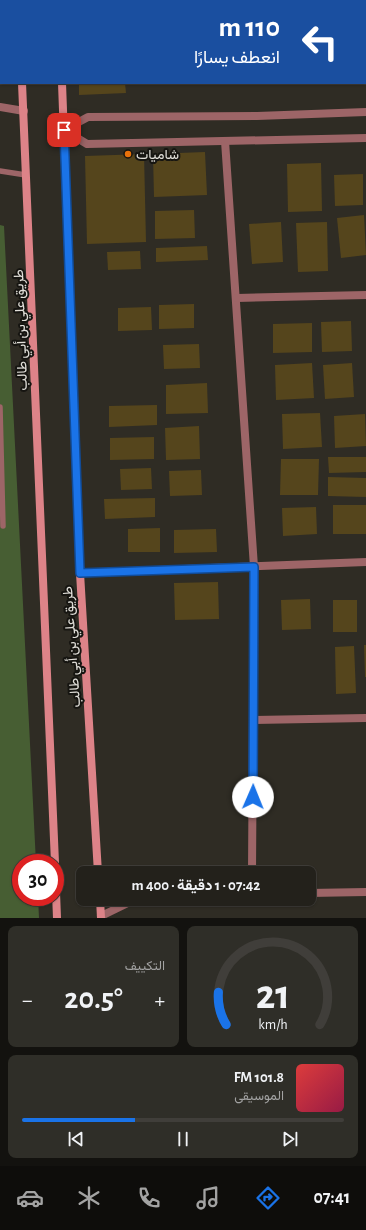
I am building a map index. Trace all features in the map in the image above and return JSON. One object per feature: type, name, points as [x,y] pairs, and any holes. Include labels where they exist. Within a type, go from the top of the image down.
[{"type":"main road","name":"طريق علي بن أبي طالب","points":[[22,84],[55,854]]},
{"type":"main road","name":"طريق علي بن أبي طالب","points":[[62,84],[80,573],[98,866]]},
{"type":"main road","points":[[57,906],[57,918]]},
{"type":"main road","points":[[101,906],[103,917]]},
{"type":"street","points":[[0,107],[24,111]]},
{"type":"street","points":[[64,130],[88,117],[257,116],[366,112]]},
{"type":"street","points":[[64,130],[87,144],[366,138]]},
{"type":"street","points":[[225,141],[237,298],[254,567],[252,866]]},
{"type":"street","points":[[237,298],[366,295]]},
{"type":"street","points":[[80,573],[366,562]]},
{"type":"street","points":[[254,720],[366,718]]},
{"type":"street","points":[[316,893],[366,892]]},
{"type":"street","points":[[103,917],[123,906]]},
{"type":"lane","points":[[0,171],[26,175]]},
{"type":"lane","points":[[0,407],[3,526]]},
{"type":"green space","points":[[0,225],[4,226],[36,854],[12,854],[12,906],[38,906],[39,918],[0,918]]},
{"type":"building","points":[[79,84],[125,84],[126,93],[79,95]]},
{"type":"building","points":[[205,152],[207,195],[154,197],[153,154]]},
{"type":"building","points":[[144,154],[146,242],[87,244],[85,156]]},
{"type":"building","points":[[321,163],[322,211],[288,212],[287,164]]},
{"type":"building","points":[[363,174],[363,205],[335,206],[334,175]]},
{"type":"building","points":[[194,210],[195,238],[155,239],[155,211]]},
{"type":"building","points":[[364,215],[366,255],[341,258],[337,218]]},
{"type":"building","points":[[281,222],[283,262],[252,264],[249,224]]},
{"type":"building","points":[[327,222],[328,271],[298,272],[296,223]]},
{"type":"building","points":[[207,246],[208,260],[156,262],[156,248]]},
{"type":"building","points":[[140,251],[141,269],[108,270],[107,252]]},
{"type":"building","points":[[194,304],[194,328],[159,329],[159,305]]},
{"type":"building","points":[[151,307],[152,330],[118,331],[118,308]]},
{"type":"building","points":[[351,321],[352,351],[322,352],[321,322]]},
{"type":"building","points":[[312,323],[312,352],[273,353],[273,324]]},
{"type":"building","points":[[199,344],[200,368],[164,369],[163,345]]},
{"type":"building","points":[[312,363],[314,398],[276,400],[275,365]]},
{"type":"building","points":[[352,363],[354,397],[325,399],[323,365]]},
{"type":"building","points":[[207,383],[208,413],[166,414],[166,385]]},
{"type":"building","points":[[157,405],[157,425],[109,427],[109,406]]},
{"type":"building","points":[[320,413],[322,447],[283,449],[282,414]]},
{"type":"building","points":[[365,414],[366,446],[335,448],[334,416]]},
{"type":"building","points":[[199,426],[200,459],[166,460],[165,428]]},
{"type":"building","points":[[154,437],[154,459],[110,460],[110,438]]},
{"type":"building","points":[[328,457],[366,457],[366,472],[329,473]]},
{"type":"building","points":[[281,459],[319,459],[318,495],[280,495]]},
{"type":"building","points":[[151,468],[152,489],[121,490],[120,469]]},
{"type":"building","points":[[201,470],[202,495],[170,496],[169,471]]},
{"type":"building","points":[[328,477],[366,478],[366,497],[328,496]]},
{"type":"building","points":[[155,498],[155,517],[105,519],[104,499]]},
{"type":"building","points":[[333,505],[366,505],[366,534],[333,534]]},
{"type":"building","points":[[316,507],[317,534],[283,536],[282,508]]},
{"type":"building","points":[[160,528],[160,552],[128,552],[128,529]]},
{"type":"building","points":[[216,529],[217,552],[174,553],[174,530]]},
{"type":"building","points":[[218,582],[219,619],[175,620],[174,583]]},
{"type":"building","points":[[310,599],[311,629],[282,630],[281,600]]},
{"type":"building","points":[[333,600],[357,600],[357,632],[333,632]]},
{"type":"building","points":[[364,645],[366,645],[366,677],[365,677]]},
{"type":"building","points":[[354,646],[356,693],[336,694],[335,647]]},
{"type":"place","name":"شاميات","points":[[128,154]]},
{"type":"route","points":[[64,130],[80,573],[254,567],[253,797]]}]
